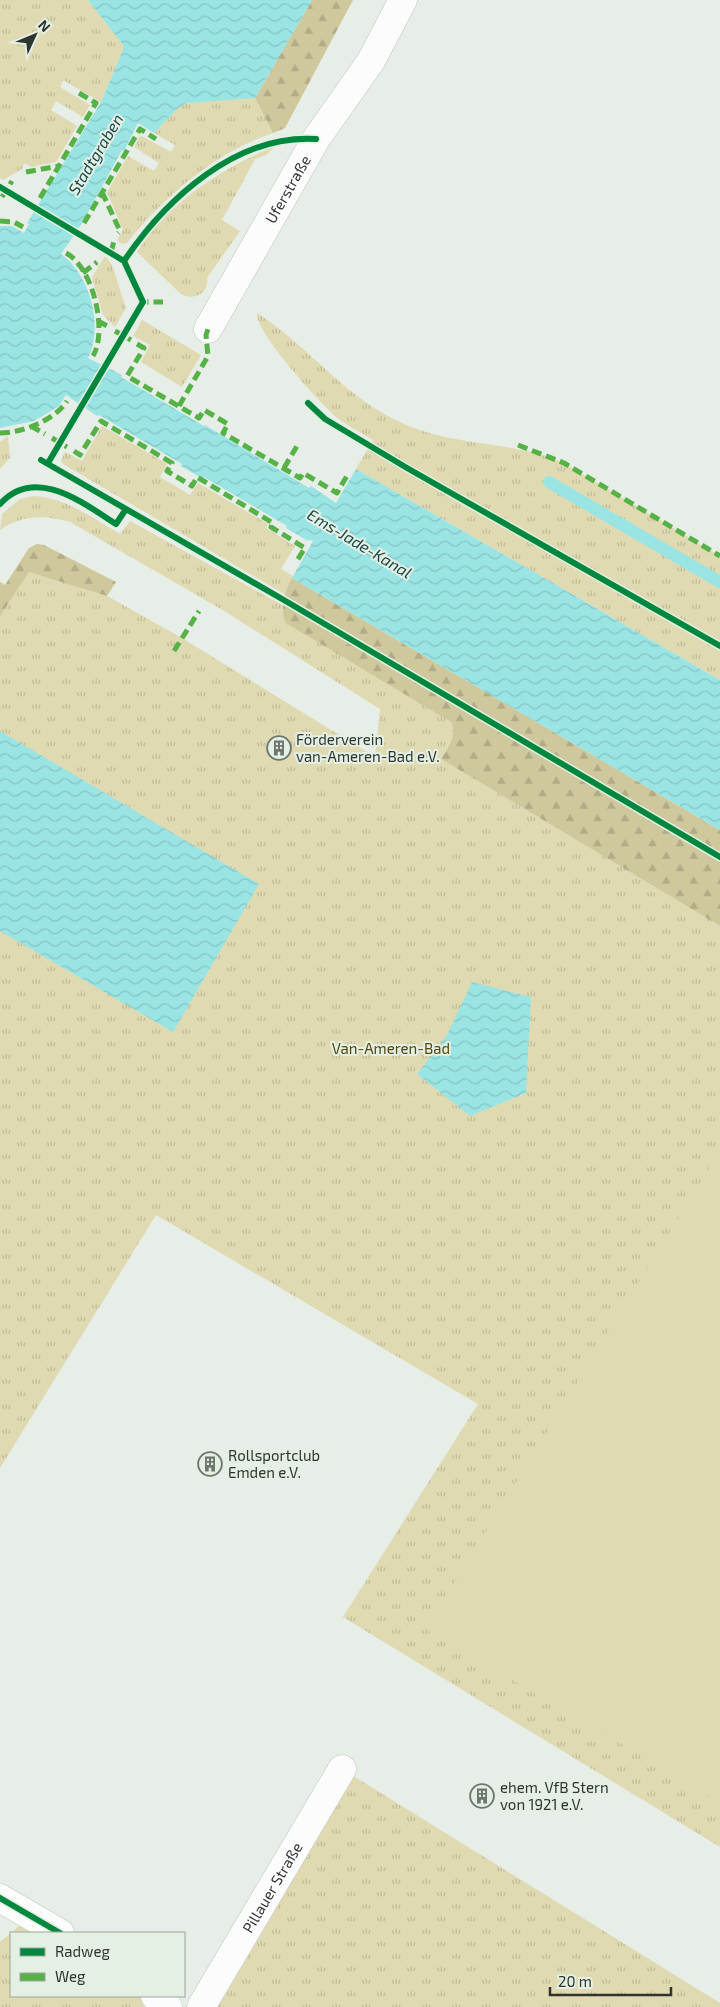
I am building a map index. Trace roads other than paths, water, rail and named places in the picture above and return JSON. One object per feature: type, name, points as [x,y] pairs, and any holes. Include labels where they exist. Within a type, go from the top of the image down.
[{"type":"street","name":"Uferstraße","points":[[208,329],[316,139],[371,61],[404,0]]},
{"type":"street","name":"Pillauer Straße","points":[[201,2007],[342,1769]]},
{"type":"street","points":[[0,1898],[58,1932]]},
{"type":"street","points":[[157,1997],[168,2007]]},
{"type":"water","points":[[88,0],[312,0],[255,98],[186,103],[177,109],[154,133],[138,123],[81,225],[61,254],[80,274],[87,287],[91,302],[95,331],[93,345],[88,358],[122,375],[121,377],[309,488],[311,486],[336,503],[356,469],[720,680],[720,830],[292,578],[313,541],[308,541],[286,528],[287,526],[204,477],[203,479],[181,466],[182,464],[99,415],[97,416],[66,395],[59,406],[34,421],[0,428],[0,226],[12,226],[24,233],[29,224],[27,223],[101,102],[123,50],[123,45]]},
{"type":"water","points":[[0,731],[259,884],[173,1032],[0,931]]},
{"type":"water","points":[[472,982],[531,997],[526,1093],[470,1116],[417,1074],[447,1035]]},
{"type":"waterway","points":[[549,482],[720,582]]},
{"type":"place","name":"Förderverein van-Ameren-Bad e.V.","points":[[279,748]]},
{"type":"place","name":"Rollsportclub Emden e.V.","points":[[210,1464]]},
{"type":"place","name":"ehem. VfB Stern von 1921 e.V.","points":[[482,1796]]},
{"type":"water label","name":"Stadtgraben","points":[[95,154]]},
{"type":"water label","name":"Ems-Jade-Kanal","points":[[360,543]]},
{"type":"park label","name":"Van-Ameren-Bad","points":[[391,1048]]}]
